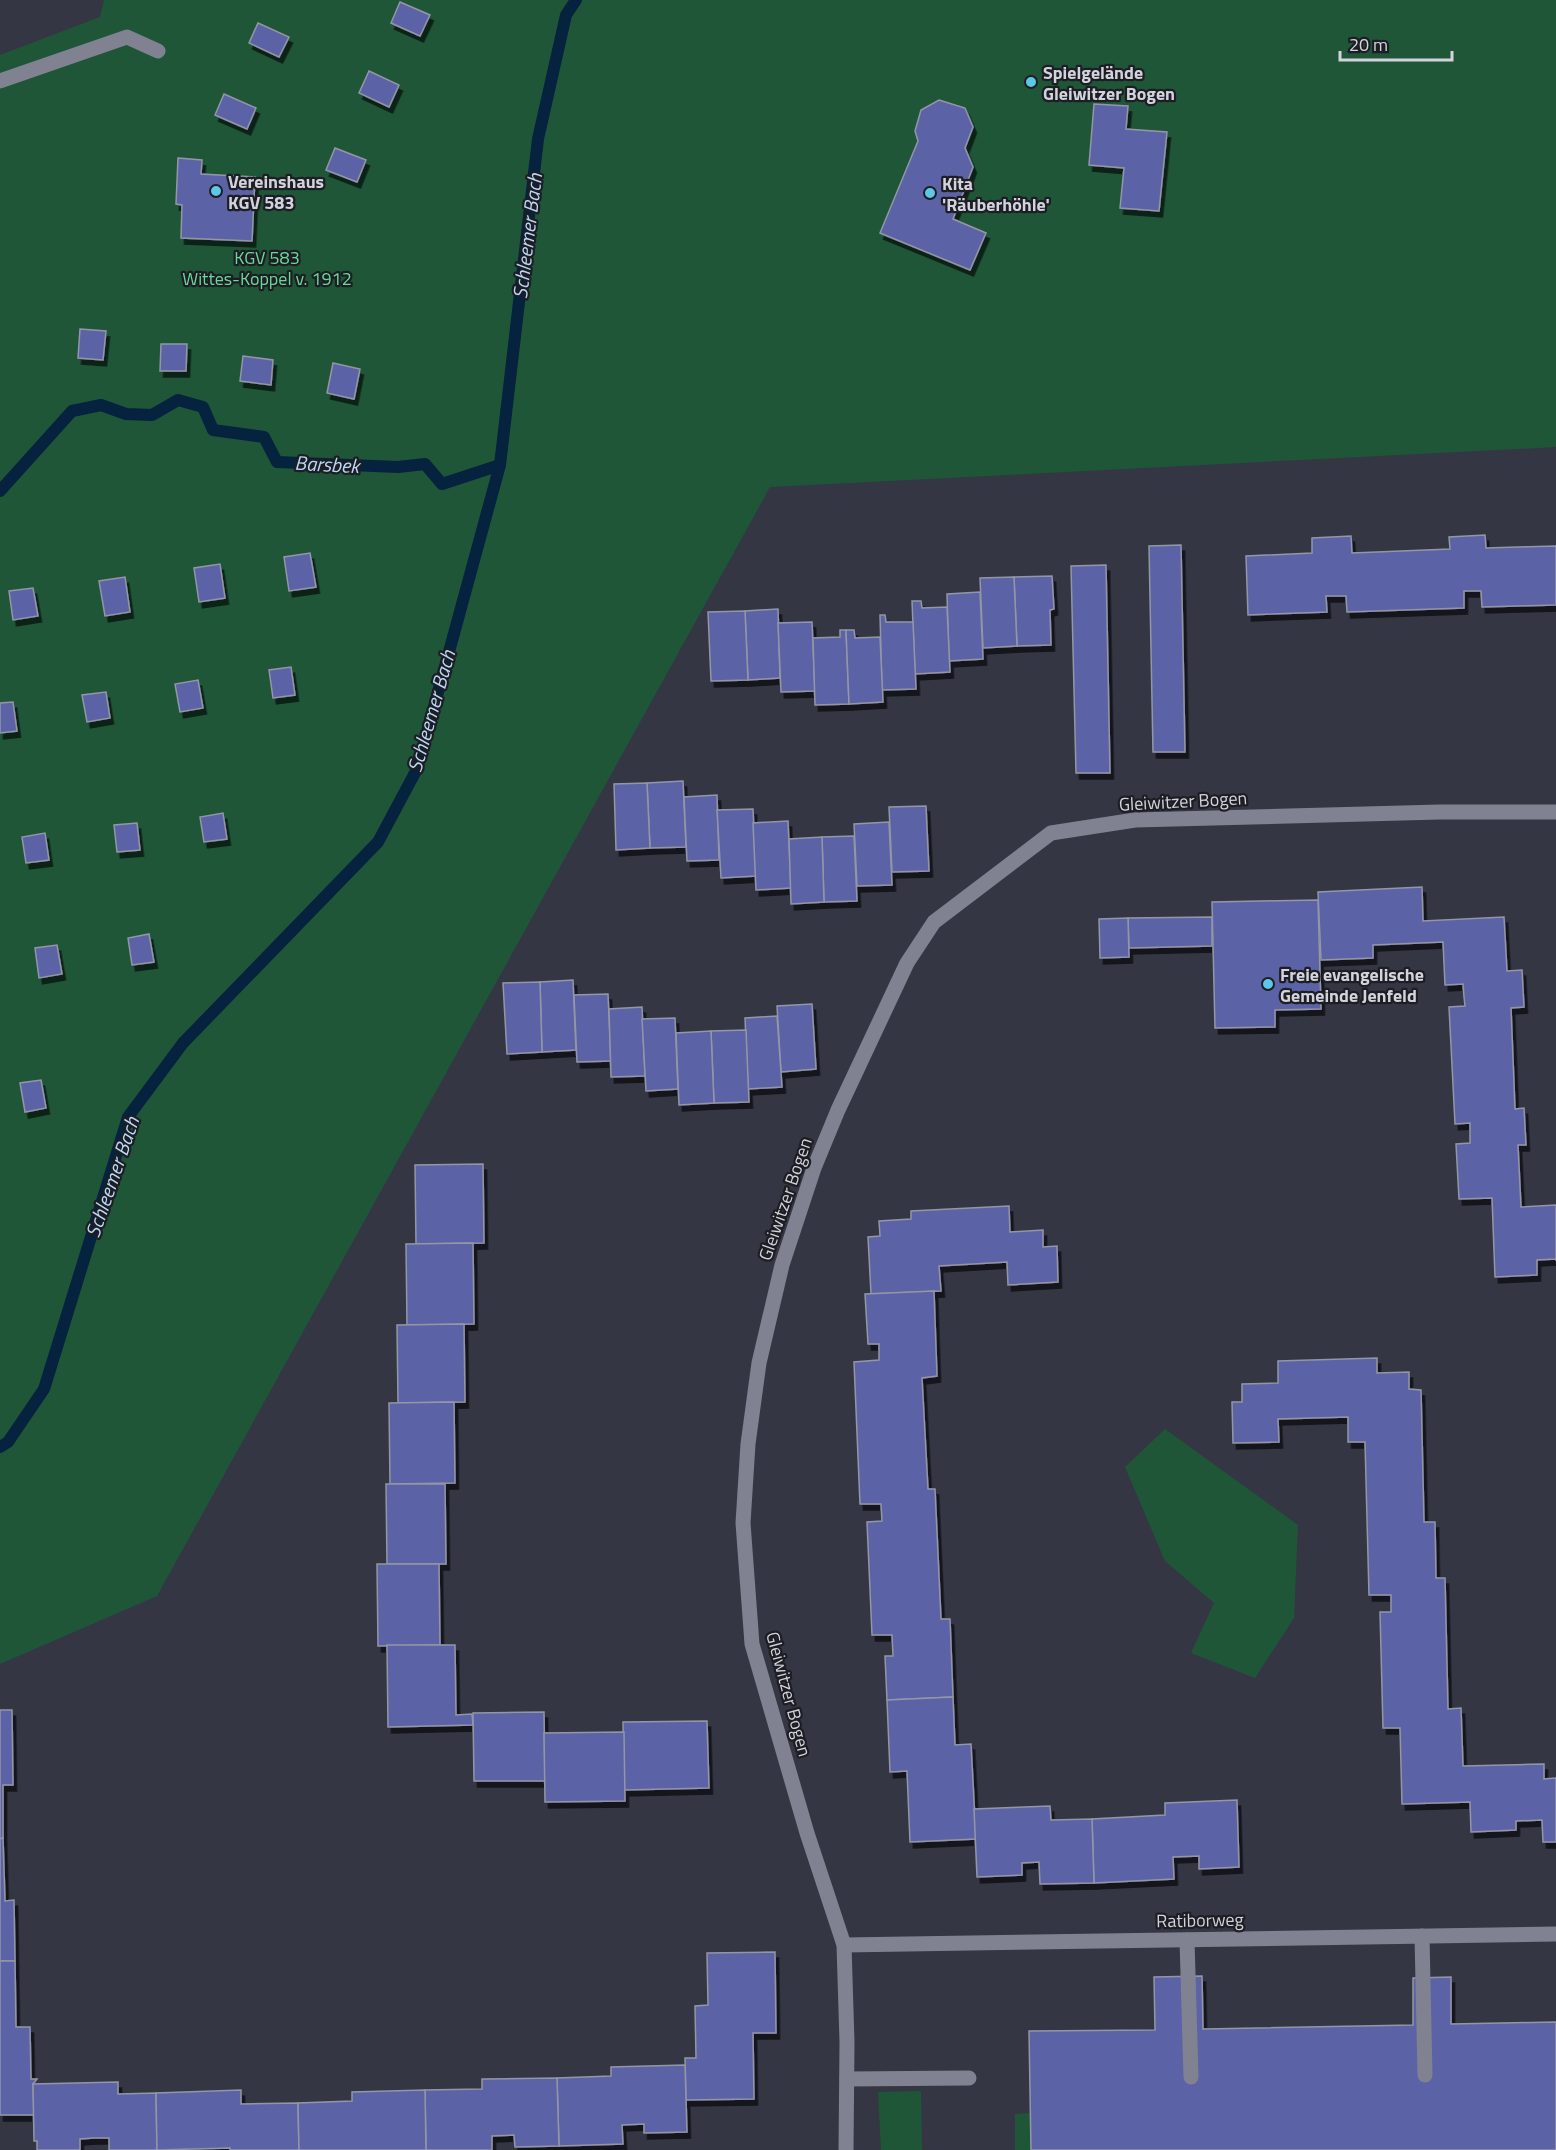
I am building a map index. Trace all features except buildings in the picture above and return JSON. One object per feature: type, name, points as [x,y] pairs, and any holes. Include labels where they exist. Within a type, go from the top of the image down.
[{"type":"street","points":[[0,81],[127,37],[158,51]]},
{"type":"street","name":"Gleiwitzer Bogen","points":[[846,2150],[844,1945],[807,1833],[752,1644],[743,1523],[759,1363],[782,1265],[814,1168],[838,1110],[907,963],[934,922],[1051,833],[1136,820],[1440,812],[1556,812]]},
{"type":"street","name":"Ratiborweg","points":[[844,1945],[1556,1934]]},
{"type":"street","points":[[1422,1936],[1425,2075]]},
{"type":"street","points":[[1187,1940],[1191,2077]]},
{"type":"street","points":[[847,2079],[969,2078]]},
{"type":"green space","name":"KGV 583 Wittes-Koppel v. 1912","points":[[104,0],[1556,0],[1556,447],[770,487],[157,1596],[0,1664],[0,55],[100,17]]},
{"type":"green space","points":[[1165,1429],[1298,1525],[1294,1618],[1255,1678],[1191,1653],[1214,1603],[1165,1561],[1125,1467]]},
{"type":"green space","points":[[921,2091],[922,2150],[881,2150],[878,2092]]},
{"type":"green space","points":[[1031,2113],[1031,2150],[1015,2150],[1015,2114]]},
{"type":"waterway","name":"Schleemer Bach","points":[[0,1447],[8,1442],[44,1389],[128,1117],[183,1043],[378,842],[417,769],[500,465],[538,139],[566,15],[576,0]]},
{"type":"waterway","name":"Barsbek","points":[[0,491],[72,411],[101,405],[126,414],[152,415],[178,400],[203,407],[213,430],[264,437],[277,462],[398,467],[425,464],[442,484],[500,465]]},
{"type":"place","name":"Spielgelände Gleiwitzer Bogen","points":[[1031,82]]},
{"type":"place","name":"Vereinshaus KGV 583","points":[[216,191]]},
{"type":"place","name":"Kita 'Räuberhöhle'","points":[[930,193]]},
{"type":"place","name":"Freie evangelische Gemeinde Jenfeld","points":[[1268,984]]}]
